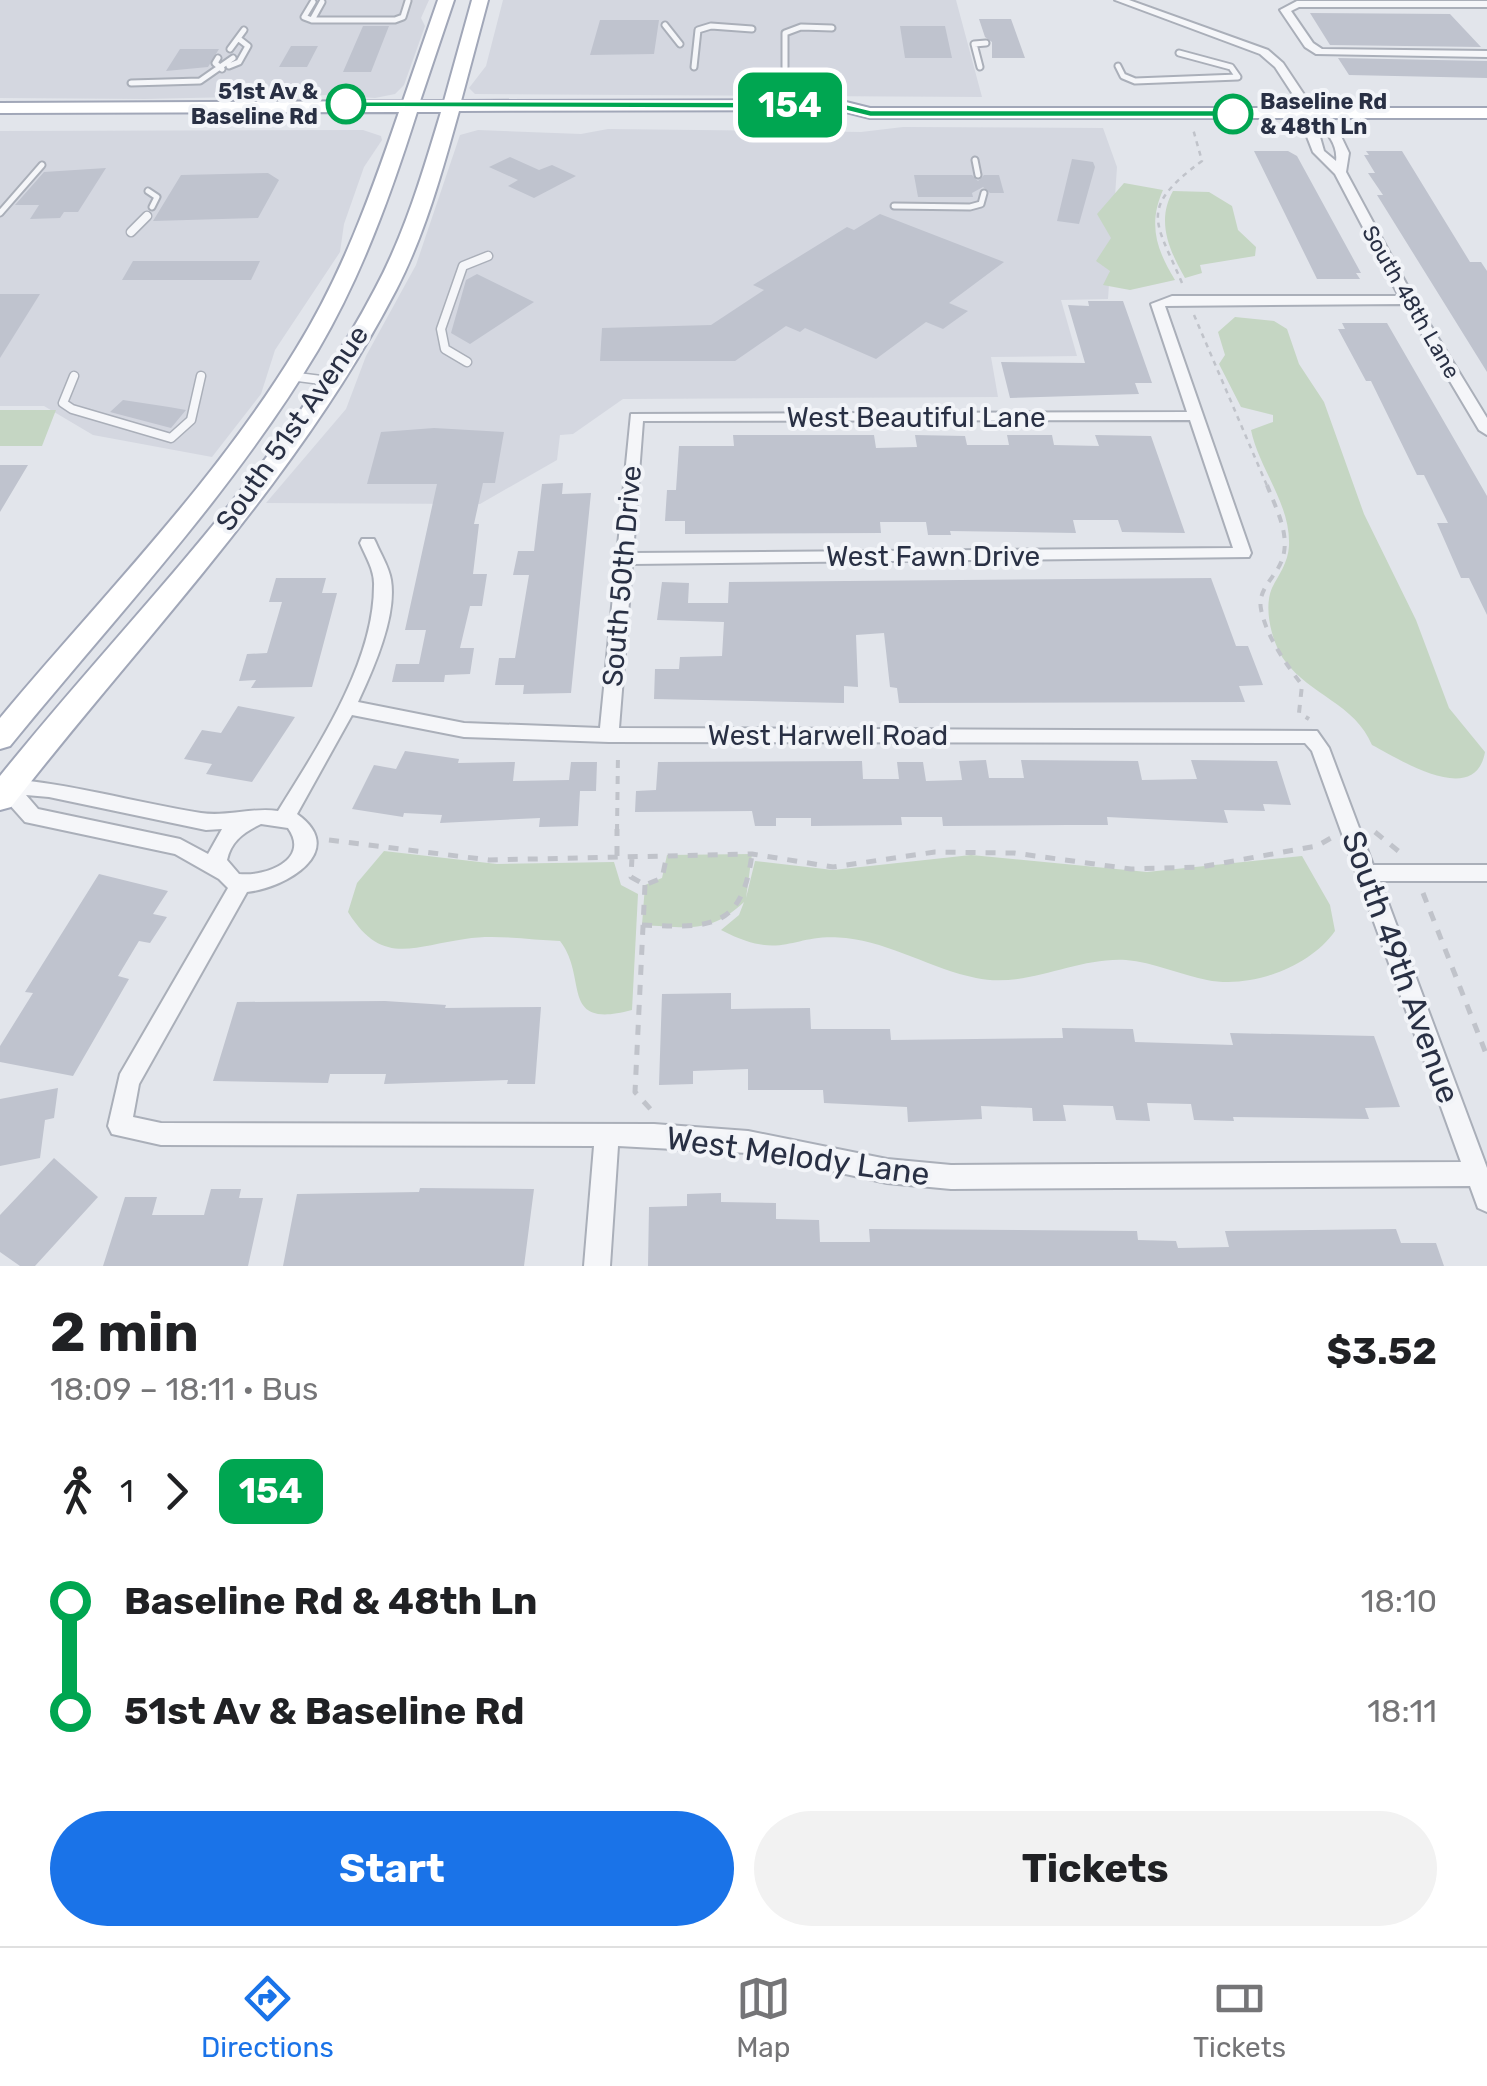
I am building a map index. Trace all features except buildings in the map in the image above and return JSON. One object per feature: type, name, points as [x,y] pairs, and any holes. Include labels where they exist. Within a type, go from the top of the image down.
[{"type":"main road","name":"South 51st Avenue","points":[[0,738],[230,462],[290,376],[344,282],[446,0]]},
{"type":"main road","name":"South 51st Avenue","points":[[3,791],[215,536],[332,381],[398,265],[480,0]]},
{"type":"main road","points":[[0,108],[848,121],[870,114],[1487,113]]},
{"type":"main road","points":[[0,124],[406,113]]},
{"type":"street","points":[[1120,0],[1254,45],[1280,65],[1310,113]]},
{"type":"street","points":[[1487,4],[1288,6],[1285,10],[1309,45],[1320,52],[1487,54]]},
{"type":"street","name":"South 48th Lane","points":[[1310,113],[1310,129],[1319,152],[1340,172],[1408,300],[1487,430]]},
{"type":"street","name":"South 48th Lane","points":[[1310,113],[1332,130],[1343,153],[1340,172]]},
{"type":"street","points":[[1195,416],[1158,308],[1161,302],[1408,300]]},
{"type":"street","name":"West Beautiful Lane","points":[[636,417],[1195,416]]},
{"type":"street","name":"West Fawn Drive","points":[[624,558],[1243,553],[1195,416]]},
{"type":"street","name":"South 50th Drive","points":[[615,735],[636,417]]},
{"type":"street","points":[[285,817],[348,706],[363,669],[384,584],[368,543]]},
{"type":"street","name":"West Harwell Road","points":[[348,706],[464,730],[615,735],[1310,736]]},
{"type":"street","name":"South 49th Avenue","points":[[1310,736],[1320,748],[1487,1200]]},
{"type":"street","points":[[49,788],[206,822],[285,817],[304,835],[304,852],[284,876],[263,884],[242,884],[180,847],[32,816],[3,791],[49,788]]},
{"type":"street","points":[[221,871],[218,852],[222,842],[251,819]]},
{"type":"street","points":[[1366,873],[1487,873]]},
{"type":"street","name":"West Melody Lane","points":[[242,884],[128,1082],[120,1126],[160,1134],[654,1135],[748,1142],[887,1171],[951,1177],[1477,1174]]},
{"type":"street","points":[[598,1266],[607,1137]]},
{"type":"lane","points":[[312,2],[304,17],[312,20],[395,20],[403,18],[408,2]]},
{"type":"lane","points":[[312,20],[322,2]]},
{"type":"lane","points":[[666,12],[665,30],[680,44]]},
{"type":"lane","points":[[694,67],[698,30],[711,26],[752,28]]},
{"type":"lane","points":[[785,67],[785,33],[801,27],[832,28]]},
{"type":"lane","points":[[222,70],[215,63],[228,53],[244,30]]},
{"type":"lane","points":[[222,70],[239,39]]},
{"type":"lane","points":[[131,83],[206,82],[239,62],[248,46],[239,39]]},
{"type":"lane","points":[[980,67],[974,44],[986,43]]},
{"type":"lane","points":[[1118,66],[1123,76],[1135,81],[1238,77],[1231,67],[1179,53]]},
{"type":"lane","points":[[975,160],[978,175]]},
{"type":"lane","points":[[0,213],[42,164]]},
{"type":"lane","points":[[148,191],[157,197],[152,207]]},
{"type":"lane","points":[[894,206],[970,206],[981,204],[984,193]]},
{"type":"lane","points":[[131,232],[147,216]]},
{"type":"lane","points":[[467,362],[445,349],[441,329],[463,266],[488,256]]},
{"type":"lane","points":[[74,376],[63,403],[72,409],[172,438],[190,420],[202,376]]},
{"type":"lane","points":[[290,376],[332,381]]},
{"type":"path","points":[[1185,114],[1199,140],[1202,161],[1169,184],[1160,199],[1158,227],[1232,396],[1285,532],[1282,560],[1266,583],[1260,607],[1284,660],[1302,685],[1299,713]]},
{"type":"path","points":[[615,735],[617,856]]},
{"type":"path","points":[[304,835],[489,860],[752,854],[834,868],[935,852],[1014,853],[1131,868],[1200,867],[1317,846],[1334,836],[1352,834]]},
{"type":"path","points":[[642,925],[707,928],[727,919],[744,901],[752,854]]},
{"type":"path","points":[[632,856],[631,877],[645,886]]},
{"type":"path","points":[[645,886],[662,878],[666,856]]},
{"type":"path","points":[[645,886],[635,1092],[654,1112],[654,1135]]},
{"type":"shaded area","points":[[0,0],[429,0],[421,18],[425,26],[404,85],[395,94],[375,98],[329,95],[145,99],[0,98]]},
{"type":"shaded area","points":[[503,0],[956,0],[982,97],[475,94],[469,88],[486,66]]},
{"type":"shaded area","points":[[903,127],[1103,128],[1117,167],[1108,299],[1061,300],[1077,356],[991,357],[998,397],[623,399],[573,434],[560,435],[557,460],[480,504],[266,503],[346,409],[366,356],[416,265],[460,135],[478,130],[581,134],[608,129],[861,132]]},
{"type":"shaded area","points":[[363,130],[381,136],[382,140],[364,167],[344,224],[340,252],[275,350],[261,394],[212,457],[93,435],[44,406],[0,406],[0,131]]},
{"type":"green space","points":[[1124,183],[1163,190],[1156,214],[1156,236],[1175,280],[1130,290],[1103,285],[1110,271],[1096,261],[1111,238],[1097,214]]},
{"type":"green space","points":[[1173,191],[1209,192],[1232,206],[1238,230],[1256,247],[1255,256],[1200,265],[1202,273],[1185,278],[1174,257],[1165,224]]},
{"type":"green space","points":[[1235,317],[1274,321],[1287,329],[1299,364],[1324,402],[1364,514],[1416,620],[1449,708],[1485,752],[1478,768],[1467,777],[1452,778],[1418,769],[1372,745],[1355,719],[1295,673],[1280,654],[1270,626],[1268,605],[1287,558],[1288,531],[1251,430],[1273,422],[1273,415],[1241,407],[1219,364],[1225,355],[1218,332]]},
{"type":"green space","points":[[0,410],[56,410],[42,446],[0,446]]},
{"type":"green space","points":[[384,851],[497,864],[614,862],[621,885],[638,894],[632,1010],[609,1014],[594,1013],[584,1007],[560,941],[476,938],[400,949],[373,940],[348,912],[357,883]]},
{"type":"green space","points":[[752,854],[746,898],[755,861],[833,870],[971,855],[1147,872],[1302,856],[1330,905],[1335,931],[1295,965],[1260,978],[1224,982],[1126,960],[995,980],[960,974],[879,945],[846,938],[760,944],[721,930],[739,915],[744,902],[719,920],[696,927],[642,925],[645,885],[662,878],[667,855]]},
{"type":"bus line","name":"154","points":[[346,104],[766,104],[838,105],[870,114],[1233,114]]},
{"type":"place","name":"51st Av & Baseline Rd","points":[[346,104]]},
{"type":"place","name":"Baseline Rd & 48th Ln","points":[[1233,114]]}]
